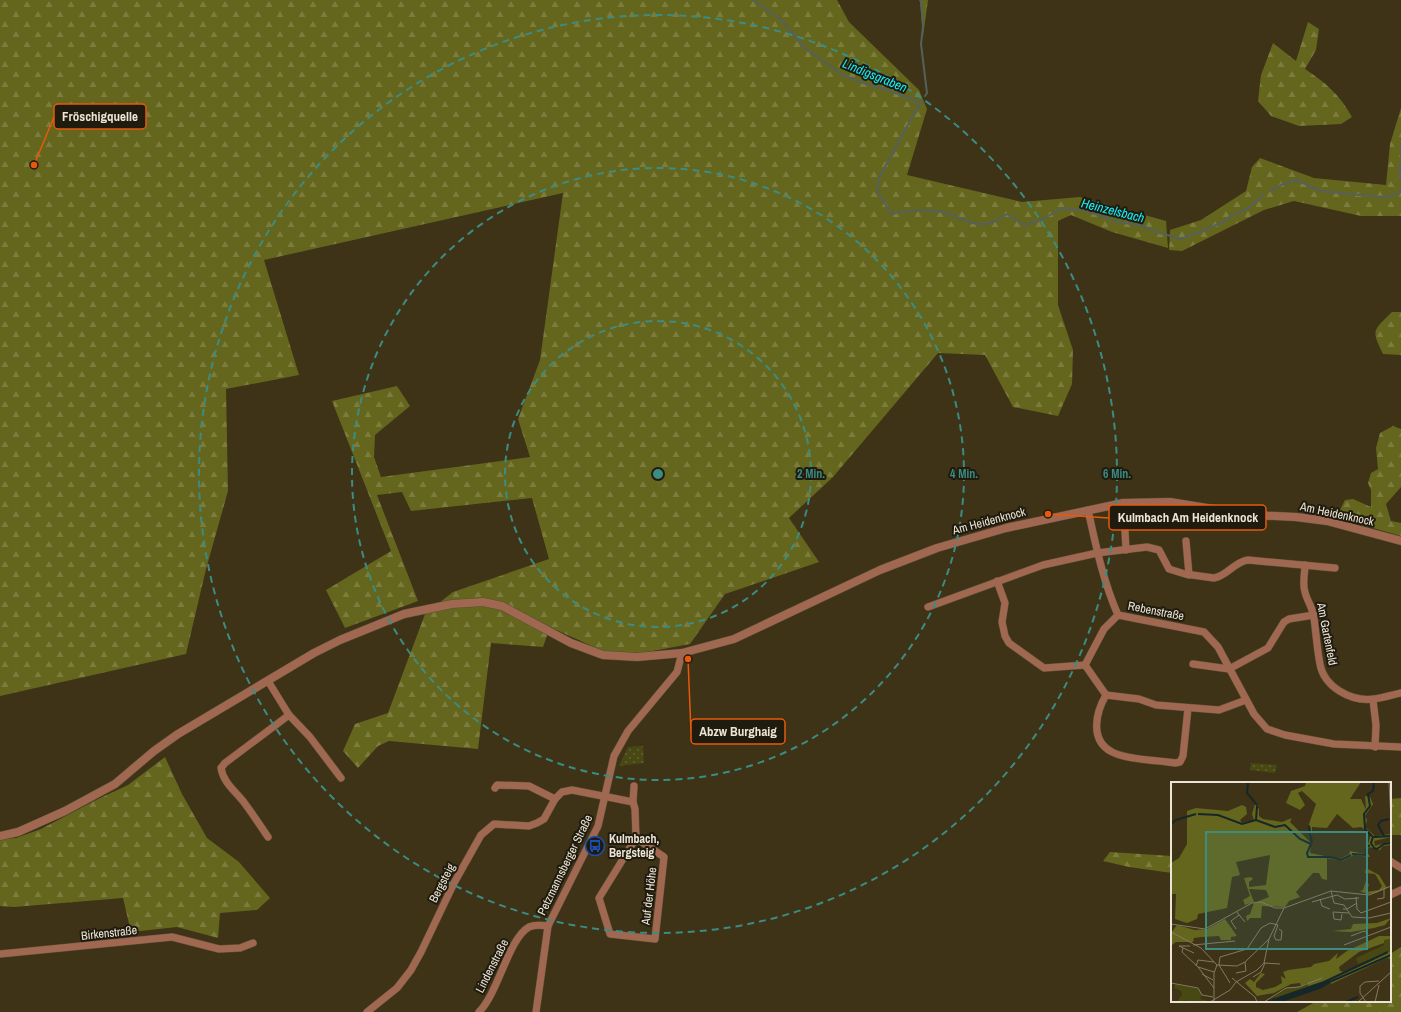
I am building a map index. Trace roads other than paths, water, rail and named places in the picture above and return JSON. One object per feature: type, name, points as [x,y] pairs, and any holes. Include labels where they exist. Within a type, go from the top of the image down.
[{"type":"street","name":"Am Heidenknock","points":[[0,836],[18,832],[65,811],[115,784],[178,734],[314,653],[340,640],[404,614],[452,604],[483,602],[502,606],[571,643],[603,655],[637,657],[682,653],[734,639],[880,570],[937,548],[1006,528],[1088,510],[1135,502],[1170,502],[1250,515],[1296,517],[1320,520],[1401,541]]},
{"type":"street","name":"Rebenstraße","points":[[1088,510],[1110,596],[1118,615],[1204,632],[1218,647],[1259,722],[1267,729],[1334,744],[1401,747]]},
{"type":"street","points":[[1125,531],[1126,550]]},
{"type":"street","points":[[1186,541],[1189,575]]},
{"type":"street","points":[[928,606],[1043,565],[1098,553],[1147,547],[1156,548],[1162,554],[1169,569],[1189,575],[1220,577],[1239,563],[1248,560],[1335,568]]},
{"type":"street","name":"Am Gartenfeld","points":[[1305,565],[1304,591],[1312,605],[1320,665],[1325,677],[1331,685],[1341,693],[1356,698],[1373,700],[1401,693]]},
{"type":"street","points":[[997,581],[1005,603],[1002,622],[1005,636],[1009,643],[1044,668],[1085,665]]},
{"type":"street","points":[[1085,665],[1104,629],[1118,615]]},
{"type":"street","points":[[1193,664],[1229,669],[1268,648],[1284,622],[1289,619],[1314,615]]},
{"type":"street","name":"Petzmannsberger Straße","points":[[536,1012],[548,926],[598,826],[606,797],[611,764],[617,749],[628,731],[677,672],[682,653]]},
{"type":"street","points":[[1085,665],[1106,695],[1139,699],[1156,705],[1224,710],[1246,700]]},
{"type":"street","points":[[268,681],[289,715],[310,737],[341,778]]},
{"type":"street","points":[[1106,695],[1098,711],[1096,726],[1098,734],[1107,748],[1120,755],[1175,763],[1180,762],[1183,756],[1188,708]]},
{"type":"street","points":[[1373,700],[1376,725],[1375,747]]},
{"type":"street","points":[[268,837],[243,801],[230,787],[222,774],[221,768],[225,763],[289,715]]},
{"type":"street","points":[[494,788],[497,785],[529,786],[555,799],[562,792],[572,790],[633,802]]},
{"type":"street","points":[[634,786],[633,802],[635,809],[636,838]]},
{"type":"street","name":"Bergsteig","points":[[367,1012],[397,988],[411,970],[422,952],[454,883],[481,835],[494,824],[529,826],[537,823],[544,819],[555,799]]},
{"type":"street","name":"Auf der Höhe","points":[[636,838],[664,857],[655,939],[610,934],[599,898],[636,838]]},
{"type":"street","points":[[1391,862],[1401,868]]},
{"type":"street","points":[[1391,895],[1401,890]]},
{"type":"street","name":"Lindenstraße","points":[[479,1012],[494,990],[521,934],[534,925],[548,926]]},
{"type":"street","name":"Birkenstraße","points":[[0,954],[172,937],[219,949],[233,955]]},
{"type":"street","name":"Birkenstraße","points":[[219,949],[240,948],[253,943]]},
{"type":"waterway","name":"Lindigsgraben","points":[[753,0],[780,19],[806,49],[843,75],[869,85],[891,91],[920,103]]},
{"type":"waterway","name":"Heinzelsbach","points":[[921,0],[923,26],[921,44],[927,93],[925,96]]},
{"type":"waterway","name":"Heinzelsbach","points":[[921,101],[880,176],[877,190],[891,214],[925,210],[937,211],[979,224],[993,222],[1007,214],[1024,225],[1041,220],[1062,208],[1084,210],[1118,222],[1140,225],[1181,239],[1224,222],[1230,216],[1247,209],[1264,194]]},
{"type":"waterway","name":"Heinzelsbach","points":[[1401,145],[1401,156]]},
{"type":"waterway","name":"Heinzelsbach","points":[[1401,163],[1399,171],[1401,181]]},
{"type":"waterway","name":"Heinzelsbach","points":[[1270,191],[1285,183],[1297,180],[1320,191],[1360,195],[1385,197],[1397,194],[1401,190]]},
{"type":"place","name":"Fröschigquelle","points":[[34,165]]},
{"type":"place","name":"Kulmbach Am Heidenknock","points":[[1048,514]]},
{"type":"place","name":"Abzw Burghaig","points":[[688,659]]},
{"type":"place","name":"Kulmbach, Bergsteig","points":[[595,846]]}]
